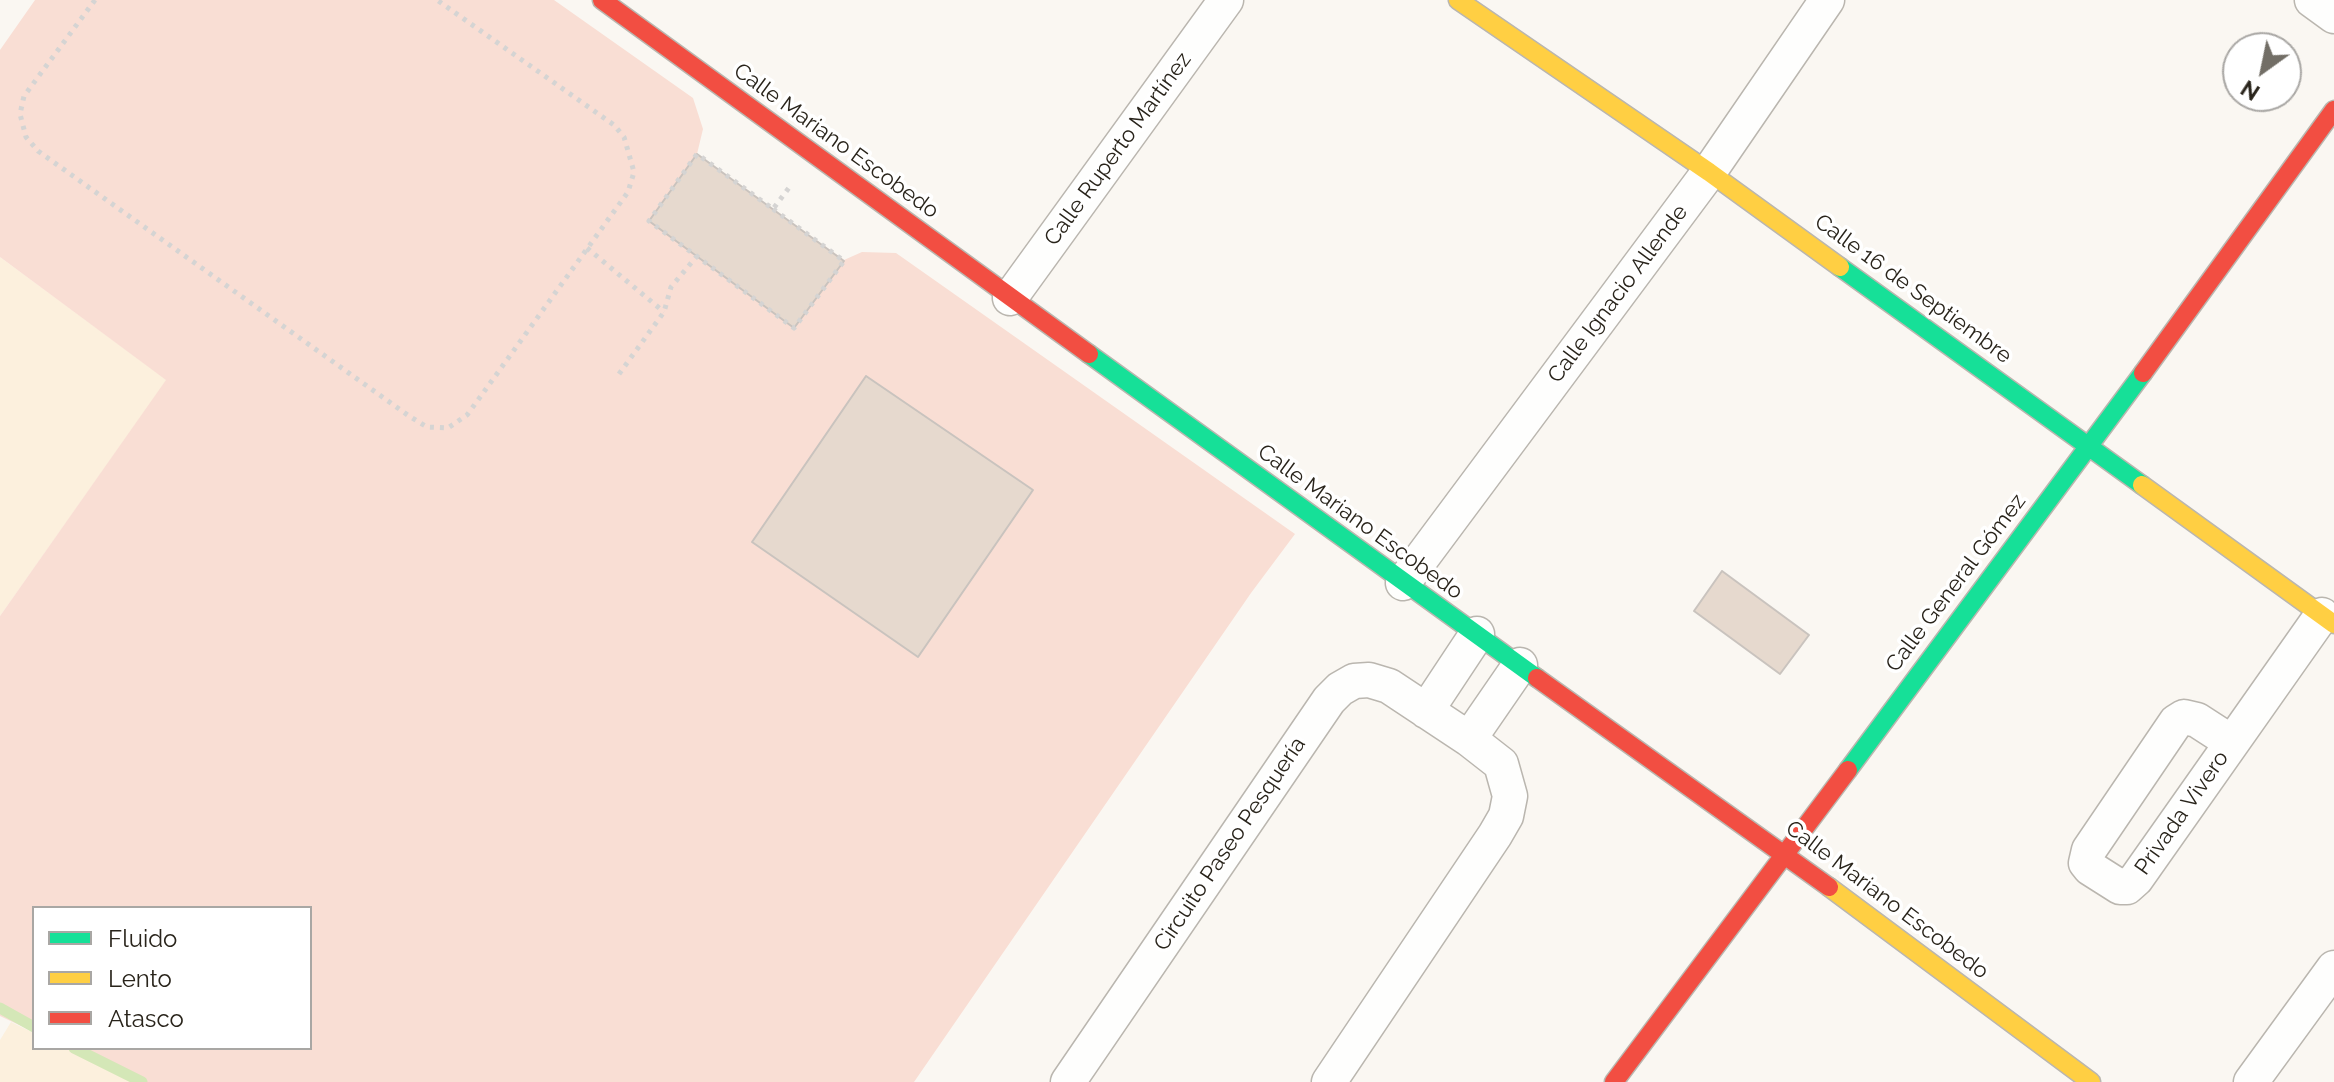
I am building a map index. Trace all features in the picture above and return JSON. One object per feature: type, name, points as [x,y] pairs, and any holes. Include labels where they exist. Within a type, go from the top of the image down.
[{"type":"street","name":"Calle Ruperto Martínez","points":[[1010,298],[1226,0]]},
{"type":"street","name":"Calle 16 de Septiembre","points":[[1458,0],[1709,172],[2328,619]]},
{"type":"street","name":"Calle Ignacio Allende","points":[[1403,583],[1709,172],[1827,0]]},
{"type":"street","points":[[2312,0],[2334,16]]},
{"type":"street","name":"Calle Mariano Escobedo","points":[[610,2],[813,155],[1403,583],[1783,853],[2091,1082]]},
{"type":"street","name":"Calle General Gómez","points":[[1614,1082],[2090,446],[2334,110]]},
{"type":"street","name":"Privada Vivero","points":[[2231,742],[2197,720],[2184,717],[2176,722],[2089,850],[2086,863],[2090,868],[2114,885],[2127,887],[2132,884],[2231,742],[2328,619]]},
{"type":"street","points":[[1426,711],[1477,634]]},
{"type":"street","points":[[1469,739],[1520,665]]},
{"type":"street","name":"Circuito Paseo Pesquería","points":[[1068,1082],[1329,700],[1354,681],[1369,680],[1389,686],[1501,764],[1510,796],[1506,816],[1329,1082]]},
{"type":"street","points":[[2251,1082],[2334,968]]},
{"type":"path","points":[[95,0],[24,96],[20,114],[26,137],[49,159],[427,427],[448,428],[467,415],[628,192],[634,172],[624,137],[614,125],[437,0]]},
{"type":"path","points":[[697,154],[773,209],[844,261],[794,328],[649,221],[697,154]]},
{"type":"path","points":[[773,209],[813,155]]},
{"type":"path","points":[[587,248],[664,312]]},
{"type":"path","points":[[619,374],[664,312],[671,287],[697,256]]},
{"type":"shaded area","points":[[35,0],[554,0],[693,98],[703,129],[697,154],[773,209],[844,260],[862,252],[896,253],[1295,534],[1251,593],[914,1082],[144,1082],[72,1050],[312,1050],[312,906],[32,906],[32,1031],[0,1016],[0,616],[166,380],[0,257],[0,50]]},
{"type":"shaded area","points":[[0,257],[167,380],[0,616]]},
{"type":"shaded area","points":[[11,1022],[32,1032],[32,1050],[71,1050],[141,1082],[0,1082],[0,1040]]},
{"type":"building","points":[[697,154],[844,261],[794,328],[649,221]]},
{"type":"building","points":[[866,376],[1033,490],[918,657],[752,542]]},
{"type":"building","points":[[1722,571],[1809,635],[1780,674],[1694,611]]},
{"type":"waterway","points":[[0,1008],[32,1026]]},
{"type":"waterway","points":[[78,1050],[142,1082]]},
{"type":"traffic: fast","points":[[1840,267],[2142,485]]},
{"type":"traffic: fast","points":[[1089,354],[1537,678]]},
{"type":"traffic: fast","points":[[1848,770],[2143,373]]},
{"type":"traffic: slow","points":[[1458,0],[1709,172],[1840,267]]},
{"type":"traffic: slow","points":[[2142,485],[2334,624]]},
{"type":"traffic: slow","points":[[1829,887],[2091,1082]]},
{"type":"traffic: jam","points":[[602,0],[1089,354]]},
{"type":"traffic: jam","points":[[2143,373],[2334,110]]},
{"type":"traffic: jam","points":[[1537,678],[1829,887]]},
{"type":"traffic: jam","points":[[1614,1082],[1848,770]]}]
